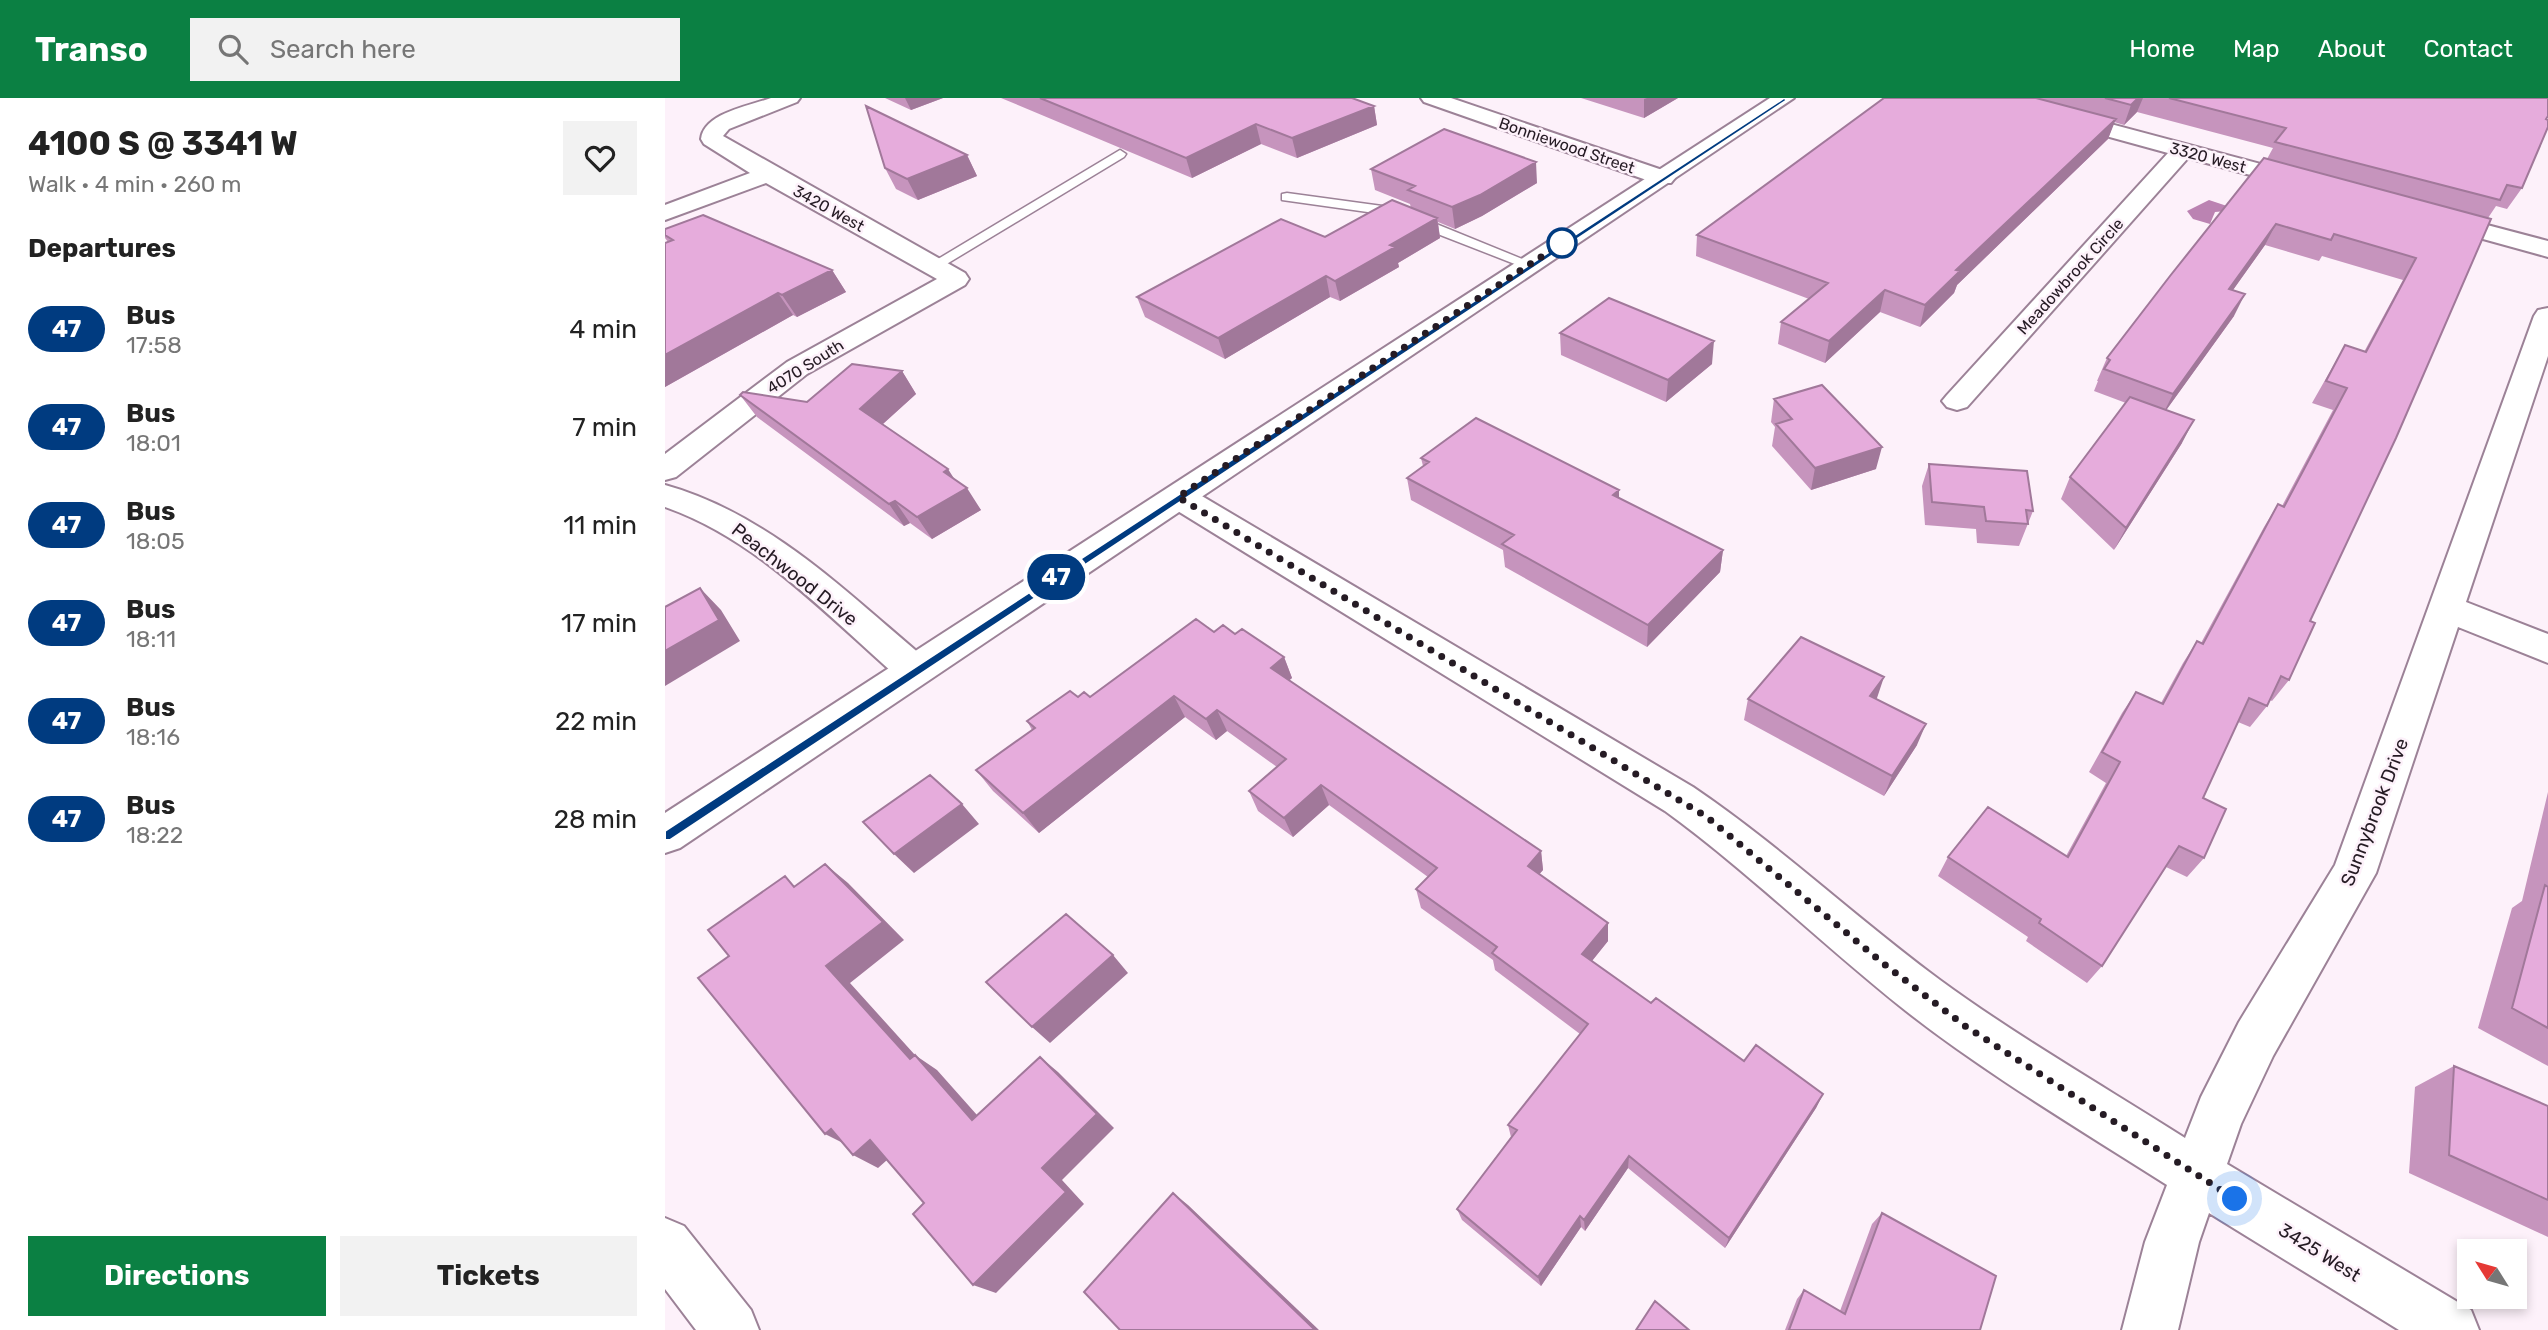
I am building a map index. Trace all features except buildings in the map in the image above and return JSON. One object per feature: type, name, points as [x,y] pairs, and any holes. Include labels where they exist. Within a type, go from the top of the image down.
[{"type":"street","name":"3420 West","points":[[790,98],[733,118],[713,130],[711,135],[715,143],[946,272]]},
{"type":"street","name":"Bonniewood Street","points":[[1431,98],[1663,178]]},
{"type":"street","points":[[665,835],[1784,98]]},
{"type":"street","name":"3320 West","points":[[1989,98],[2330,190]]},
{"type":"street","name":"Meadowbrook Circle","points":[[1957,401],[2183,150]]},
{"type":"street","points":[[665,213],[768,174]]},
{"type":"street","points":[[2410,212],[2548,249]]},
{"type":"street","name":"4070 South","points":[[665,470],[727,419],[797,368],[921,301],[946,272]]},
{"type":"street","name":"Sunnybrook Drive","points":[[2150,1330],[2172,1241],[2219,1115],[2256,1039],[2354,873],[2548,316]]},
{"type":"street","name":"Peachwood Drive","points":[[665,496],[702,508],[734,524],[914,670]]},
{"type":"street","name":"3425 West","points":[[1178,497],[1707,817],[1923,995],[2011,1057],[2196,1175],[2451,1330]]},
{"type":"street","points":[[2447,609],[2548,649]]},
{"type":"street","points":[[665,1245],[722,1327]]},
{"type":"lane","points":[[946,272],[1120,154]]},
{"type":"lane","points":[[1287,197],[1392,211],[1530,265]]},
{"type":"shaded area","points":[[2209,200],[2227,206],[2227,211],[2215,212],[2210,224],[2193,219],[2187,211]]},
{"type":"bus line","name":"47","points":[[665,835],[1784,98]]},
{"type":"route","points":[[1562,243],[1178,497],[1707,817],[1884,964],[1965,1026],[2235,1199]]}]
